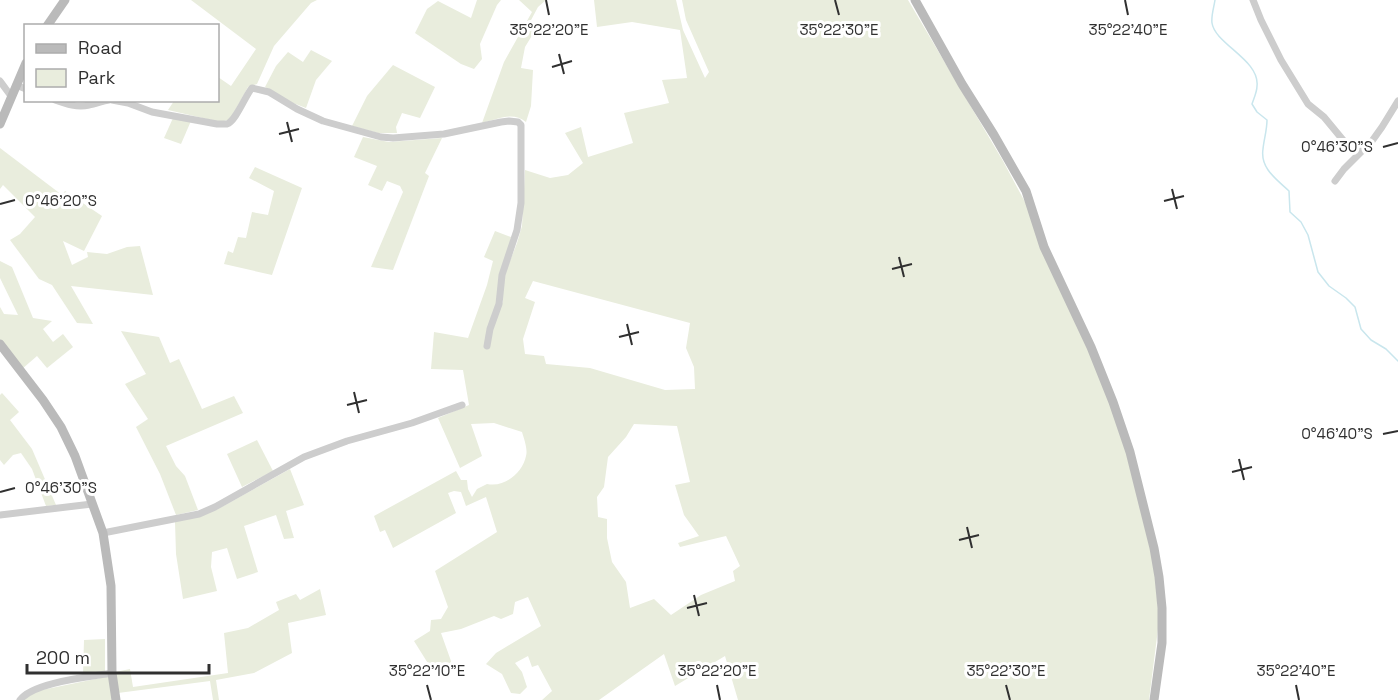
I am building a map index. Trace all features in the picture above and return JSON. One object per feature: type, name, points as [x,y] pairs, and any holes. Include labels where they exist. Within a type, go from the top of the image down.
[{"type":"street","points":[[48,24],[65,0]]},
{"type":"street","points":[[915,0],[1026,191],[1044,247],[1091,347],[1116,412],[1132,462],[1159,577],[1162,643],[1154,700]]},
{"type":"street","points":[[1254,0],[1261,20],[1281,60],[1308,104],[1324,117],[1343,140],[1363,150]]},
{"type":"street","points":[[0,124],[24,67]]},
{"type":"street","points":[[0,81],[11,96]]},
{"type":"street","points":[[16,85],[24,88]]},
{"type":"street","points":[[122,102],[152,112],[225,124],[233,120],[252,88],[269,93],[323,121],[387,137],[444,134],[509,121],[518,122],[521,125],[521,203],[517,230],[502,275],[499,304],[487,346]]},
{"type":"street","points":[[60,102],[79,106],[99,102]]},
{"type":"street","points":[[1335,182],[1382,127],[1398,102]]},
{"type":"street","points":[[0,344],[61,427],[75,456],[103,533],[111,586],[112,673],[116,700]]},
{"type":"street","points":[[103,533],[199,514],[304,457],[462,405]]},
{"type":"street","points":[[0,515],[92,504]]},
{"type":"street","points":[[21,700],[24,695],[44,686],[112,673]]},
{"type":"green space","points":[[191,0],[317,0],[311,3],[274,46],[257,84],[248,87],[228,120],[220,122],[168,110],[173,102],[219,102],[219,78],[231,86],[256,49]]},
{"type":"green space","points":[[477,0],[501,0],[480,44],[482,59],[474,69],[461,64],[415,33],[427,9],[438,1],[471,18]]},
{"type":"green space","points":[[519,0],[546,0],[538,7],[530,22],[536,29],[525,47],[521,68],[533,70],[531,106],[526,122],[511,116],[482,123],[504,62],[532,12]]},
{"type":"green space","points":[[594,0],[676,0],[683,30],[705,78],[709,72],[686,20],[682,0],[908,0],[1003,161],[1032,215],[1075,310],[1129,454],[1153,550],[1159,621],[1149,700],[738,700],[725,656],[675,686],[664,654],[599,700],[542,700],[552,691],[538,665],[532,667],[528,656],[515,663],[522,672],[527,687],[520,694],[511,693],[502,674],[486,664],[496,653],[541,626],[528,597],[515,602],[513,614],[501,619],[494,616],[461,629],[441,633],[451,667],[441,674],[429,665],[414,641],[430,631],[431,620],[441,619],[448,607],[435,571],[497,532],[486,497],[466,506],[461,492],[448,493],[456,513],[393,548],[385,530],[380,532],[374,516],[456,471],[461,480],[467,480],[472,497],[477,489],[487,484],[500,484],[512,478],[521,468],[526,453],[522,432],[494,423],[471,424],[482,456],[460,468],[438,418],[469,405],[463,370],[431,369],[434,332],[468,338],[487,285],[493,261],[484,257],[495,231],[511,237],[492,329],[503,301],[506,271],[522,226],[525,170],[550,178],[568,175],[583,163],[565,133],[581,127],[588,157],[633,143],[624,113],[669,103],[662,80],[687,78],[680,30],[632,22],[597,27]],"holes":[[[533,281],[690,323],[686,348],[694,367],[695,389],[665,390],[590,368],[546,364],[544,356],[525,354],[523,339],[535,302],[525,298]],[[634,424],[677,426],[690,482],[675,485],[684,515],[699,536],[678,543],[680,547],[726,536],[740,566],[733,571],[735,581],[701,595],[671,615],[654,599],[630,608],[626,582],[612,562],[607,538],[607,519],[598,517],[597,497],[604,487],[608,457]]]},
{"type":"green space","points":[[311,50],[332,61],[316,80],[306,108],[265,87],[276,66],[288,52],[303,62]]},
{"type":"green space","points":[[393,65],[435,87],[420,118],[402,113],[396,127],[397,133],[378,133],[352,126],[367,96]]},
{"type":"green space","points":[[173,118],[191,121],[181,144],[164,138]]},
{"type":"green space","points":[[363,137],[389,142],[442,138],[425,173],[429,176],[393,270],[371,267],[403,192],[400,186],[387,181],[382,191],[368,185],[377,166],[354,157]]},
{"type":"green space","points":[[0,148],[62,195],[65,191],[102,216],[84,251],[63,241],[72,265],[88,257],[87,252],[107,254],[127,247],[140,246],[153,295],[71,286],[93,324],[77,323],[52,285],[39,279],[10,240],[20,234],[35,217],[3,185],[0,189]]},
{"type":"green space","points":[[255,167],[302,188],[272,275],[224,264],[228,251],[233,253],[238,237],[246,238],[252,212],[268,215],[274,191],[249,178]]},
{"type":"green space","points":[[0,261],[12,267],[33,318],[52,321],[43,329],[53,342],[63,334],[73,347],[47,368],[37,356],[22,369],[0,341],[0,307],[4,314],[18,315],[0,278]]},
{"type":"green space","points":[[121,331],[159,337],[170,363],[179,359],[202,409],[234,396],[243,413],[166,446],[176,466],[185,476],[198,510],[176,515],[160,474],[136,427],[148,419],[125,384],[146,374]]},
{"type":"green space","points":[[2,393],[19,412],[10,420],[32,449],[56,505],[46,506],[32,469],[21,453],[13,455],[4,465],[0,460],[0,395]]},
{"type":"green space","points":[[257,440],[273,471],[242,487],[227,454]]},
{"type":"green space","points":[[290,469],[304,505],[286,511],[294,538],[284,539],[276,515],[244,526],[258,572],[237,579],[227,548],[212,552],[211,567],[217,591],[183,599],[176,554],[175,522],[218,509]]},
{"type":"green space","points":[[320,589],[326,615],[288,623],[292,653],[254,673],[216,680],[219,700],[213,700],[210,681],[118,693],[115,672],[130,669],[133,687],[228,673],[224,633],[248,628],[279,610],[276,602],[296,594],[300,600]]},
{"type":"green space","points":[[105,639],[105,671],[83,675],[84,640]]},
{"type":"green space","points":[[110,676],[113,700],[23,700],[37,691]]},
{"type":"waterway","points":[[1215,0],[1212,14],[1215,31],[1245,60],[1256,77],[1257,88],[1252,104],[1257,112],[1267,120],[1263,149],[1264,162],[1270,173],[1289,191],[1290,212],[1301,222],[1308,235],[1318,272],[1329,286],[1355,307],[1361,329],[1398,361]]}]
